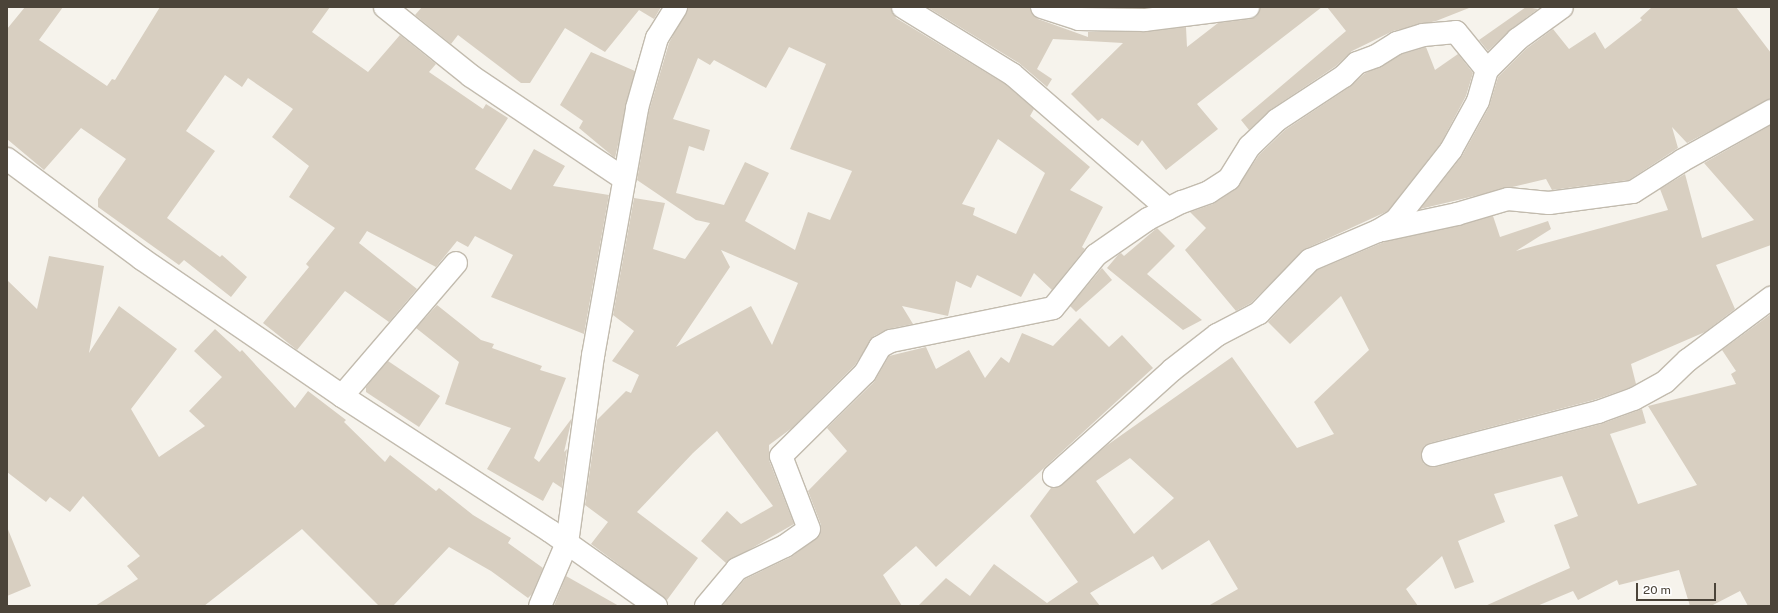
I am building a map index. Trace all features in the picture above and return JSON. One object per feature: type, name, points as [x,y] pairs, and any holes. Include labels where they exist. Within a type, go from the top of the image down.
[{"type":"street","points":[[385,7],[471,76],[623,178]]},
{"type":"street","points":[[540,606],[567,543],[593,356],[623,178],[637,108],[657,38],[676,7]]},
{"type":"street","points":[[902,7],[1012,74],[1168,209]]},
{"type":"street","points":[[1042,7],[1079,20],[1145,20],[1248,7]]},
{"type":"street","points":[[1054,476],[1172,370],[1217,335],[1259,313],[1310,260],[1378,231],[1396,220],[1447,156],[1478,100],[1487,70],[1518,39],[1562,7]]},
{"type":"street","points":[[706,606],[737,569],[785,546],[809,529],[782,456],[865,373],[880,347],[892,341],[1054,308],[1096,255],[1168,209],[1209,192],[1229,179],[1250,146],[1277,120],[1344,76],[1357,63],[1376,56],[1397,43],[1422,34],[1456,32],[1487,70]]},
{"type":"street","points":[[1378,231],[1457,214],[1508,199],[1549,203],[1633,192],[1683,160],[1771,111]]},
{"type":"street","points":[[7,159],[142,259],[342,396],[567,543],[656,606]]},
{"type":"street","points":[[342,396],[456,263]]},
{"type":"street","points":[[1433,455],[1590,414],[1634,399],[1665,382],[1688,360],[1771,298]]},
{"type":"building","points":[[25,7],[63,7],[39,40],[107,86],[112,79],[115,80],[160,7],[330,7],[312,32],[368,72],[400,35],[436,64],[429,72],[483,109],[486,104],[508,118],[475,169],[511,190],[534,149],[565,166],[553,186],[609,195],[584,334],[491,297],[513,255],[475,236],[468,247],[457,241],[436,267],[367,231],[359,243],[417,289],[389,322],[345,291],[297,350],[263,323],[309,267],[306,264],[335,228],[289,197],[309,166],[272,137],[293,109],[248,78],[242,87],[225,75],[186,131],[215,151],[167,218],[220,257],[222,255],[247,277],[231,297],[184,260],[179,265],[98,207],[98,199],[126,159],[81,128],[44,170],[7,139],[7,29]]},
{"type":"building","points":[[422,7],[661,7],[654,19],[639,10],[605,52],[565,28],[530,83],[521,83],[458,35],[451,44],[415,15]]},
{"type":"building","points":[[688,7],[891,7],[896,18],[1005,84],[1034,109],[1030,116],[1090,167],[1070,190],[1103,207],[1082,247],[1085,249],[1052,290],[1034,273],[1021,297],[977,275],[971,288],[956,281],[948,316],[902,306],[913,324],[888,329],[874,336],[855,365],[792,428],[769,445],[769,460],[794,524],[726,563],[701,541],[727,511],[741,524],[773,506],[717,431],[693,453],[637,512],[698,558],[667,600],[591,544],[608,522],[585,505],[597,420],[626,391],[631,393],[639,375],[612,361],[634,331],[613,315],[634,198],[665,203],[653,249],[685,259],[710,223],[696,220],[637,180],[649,111],[669,43]],"holes":[[[789,47],[826,64],[790,149],[852,171],[830,220],[808,212],[795,250],[745,221],[769,173],[745,162],[724,205],[676,193],[689,146],[704,151],[710,130],[673,119],[698,58],[710,65],[714,60],[766,88]],[[998,139],[1045,173],[1016,234],[973,215],[975,208],[962,204]],[[721,250],[798,283],[772,345],[751,306],[676,347],[730,267]]]},
{"type":"building","points":[[927,7],[1030,7],[1038,19],[1088,37],[1088,32],[1145,32],[1186,27],[1187,47],[1218,23],[1256,17],[1260,8],[1322,7],[1197,104],[1218,129],[1166,170],[1142,140],[1138,146],[1102,118],[1098,121],[1071,94],[1123,43],[1053,39],[1037,69],[1052,79],[1047,87],[1019,63]]},
{"type":"building","points":[[1327,7],[1469,8],[1436,21],[1393,31],[1352,51],[1336,66],[1270,110],[1249,130],[1241,120],[1346,31]]},
{"type":"building","points":[[1526,7],[1538,9],[1511,29],[1488,51],[1479,40]]},
{"type":"building","points":[[1652,7],[1736,7],[1771,53],[1771,99],[1687,143],[1672,127],[1678,148],[1629,180],[1552,190],[1546,179],[1420,209],[1462,156],[1489,107],[1498,77],[1526,49],[1553,29],[1569,49],[1595,32],[1605,49],[1642,20],[1640,18]]},
{"type":"building","points":[[1426,47],[1435,70],[1458,54],[1473,73],[1466,96],[1441,143],[1388,211],[1305,249],[1251,303],[1236,311],[1185,250],[1206,228],[1190,212],[1213,204],[1236,189],[1259,155],[1285,130],[1351,86],[1364,74],[1402,54]]},
{"type":"building","points":[[591,52],[635,71],[615,158],[579,128],[583,121],[560,105]]},
{"type":"building","points":[[1771,125],[1771,245],[1716,265],[1735,309],[1705,332],[1631,364],[1636,384],[1629,388],[1594,400],[1430,443],[1424,446],[1421,458],[1424,464],[1436,467],[1601,424],[1642,409],[1646,423],[1610,434],[1638,504],[1697,485],[1648,406],[1736,384],[1731,374],[1736,371],[1722,350],[1771,314],[1771,606],[1748,606],[1740,591],[1711,606],[1690,606],[1679,570],[1619,585],[1617,580],[1578,600],[1573,591],[1537,606],[1485,606],[1570,568],[1554,525],[1578,516],[1562,476],[1494,494],[1505,522],[1458,541],[1474,582],[1455,589],[1442,556],[1406,589],[1418,606],[1208,606],[1238,589],[1209,540],[1162,570],[1153,556],[1090,593],[1100,606],[918,606],[946,578],[970,596],[994,564],[1047,603],[1078,582],[1030,516],[1051,488],[1062,485],[1106,446],[1232,357],[1297,448],[1334,434],[1314,402],[1369,350],[1341,296],[1290,344],[1268,322],[1317,270],[1384,242],[1493,216],[1500,237],[1548,221],[1551,229],[1516,251],[1668,210],[1660,189],[1685,174],[1702,238],[1754,220],[1704,163]],"holes":[[[1130,458],[1174,498],[1134,534],[1096,481]]]},
{"type":"building","points":[[1157,228],[1175,246],[1147,274],[1202,320],[1183,330],[1107,268],[1118,255],[1121,253],[1124,256]]},
{"type":"building","points":[[49,256],[104,266],[89,353],[119,306],[177,349],[131,409],[159,457],[205,426],[189,411],[222,377],[194,351],[215,329],[240,352],[242,350],[295,408],[308,391],[346,420],[344,422],[385,462],[390,455],[436,491],[439,488],[473,515],[511,538],[508,543],[543,568],[532,594],[528,598],[491,571],[449,547],[393,606],[379,606],[302,529],[204,606],[95,606],[138,579],[127,566],[140,556],[83,496],[70,512],[50,497],[46,502],[7,472],[7,280],[37,309]]},
{"type":"building","points":[[1102,268],[1112,280],[1076,312],[1070,306]]},
{"type":"building","points":[[437,305],[481,340],[494,344],[492,348],[542,366],[540,370],[566,378],[534,458],[539,462],[572,418],[564,452],[567,449],[562,488],[553,482],[543,501],[487,469],[511,428],[445,404],[459,362],[416,328]]},
{"type":"building","points":[[1080,318],[1109,347],[1122,335],[1153,368],[936,567],[916,546],[883,575],[902,606],[722,606],[745,579],[791,557],[820,535],[821,525],[808,491],[847,451],[827,428],[874,382],[889,356],[926,347],[936,369],[969,350],[985,378],[1001,357],[1009,363],[1022,333],[1053,346]]},
{"type":"building","points":[[388,361],[440,396],[419,427],[366,392],[366,387]]},
{"type":"building","points":[[7,527],[31,586],[7,596]]},
{"type":"building","points":[[566,576],[619,606],[554,606]]}]
